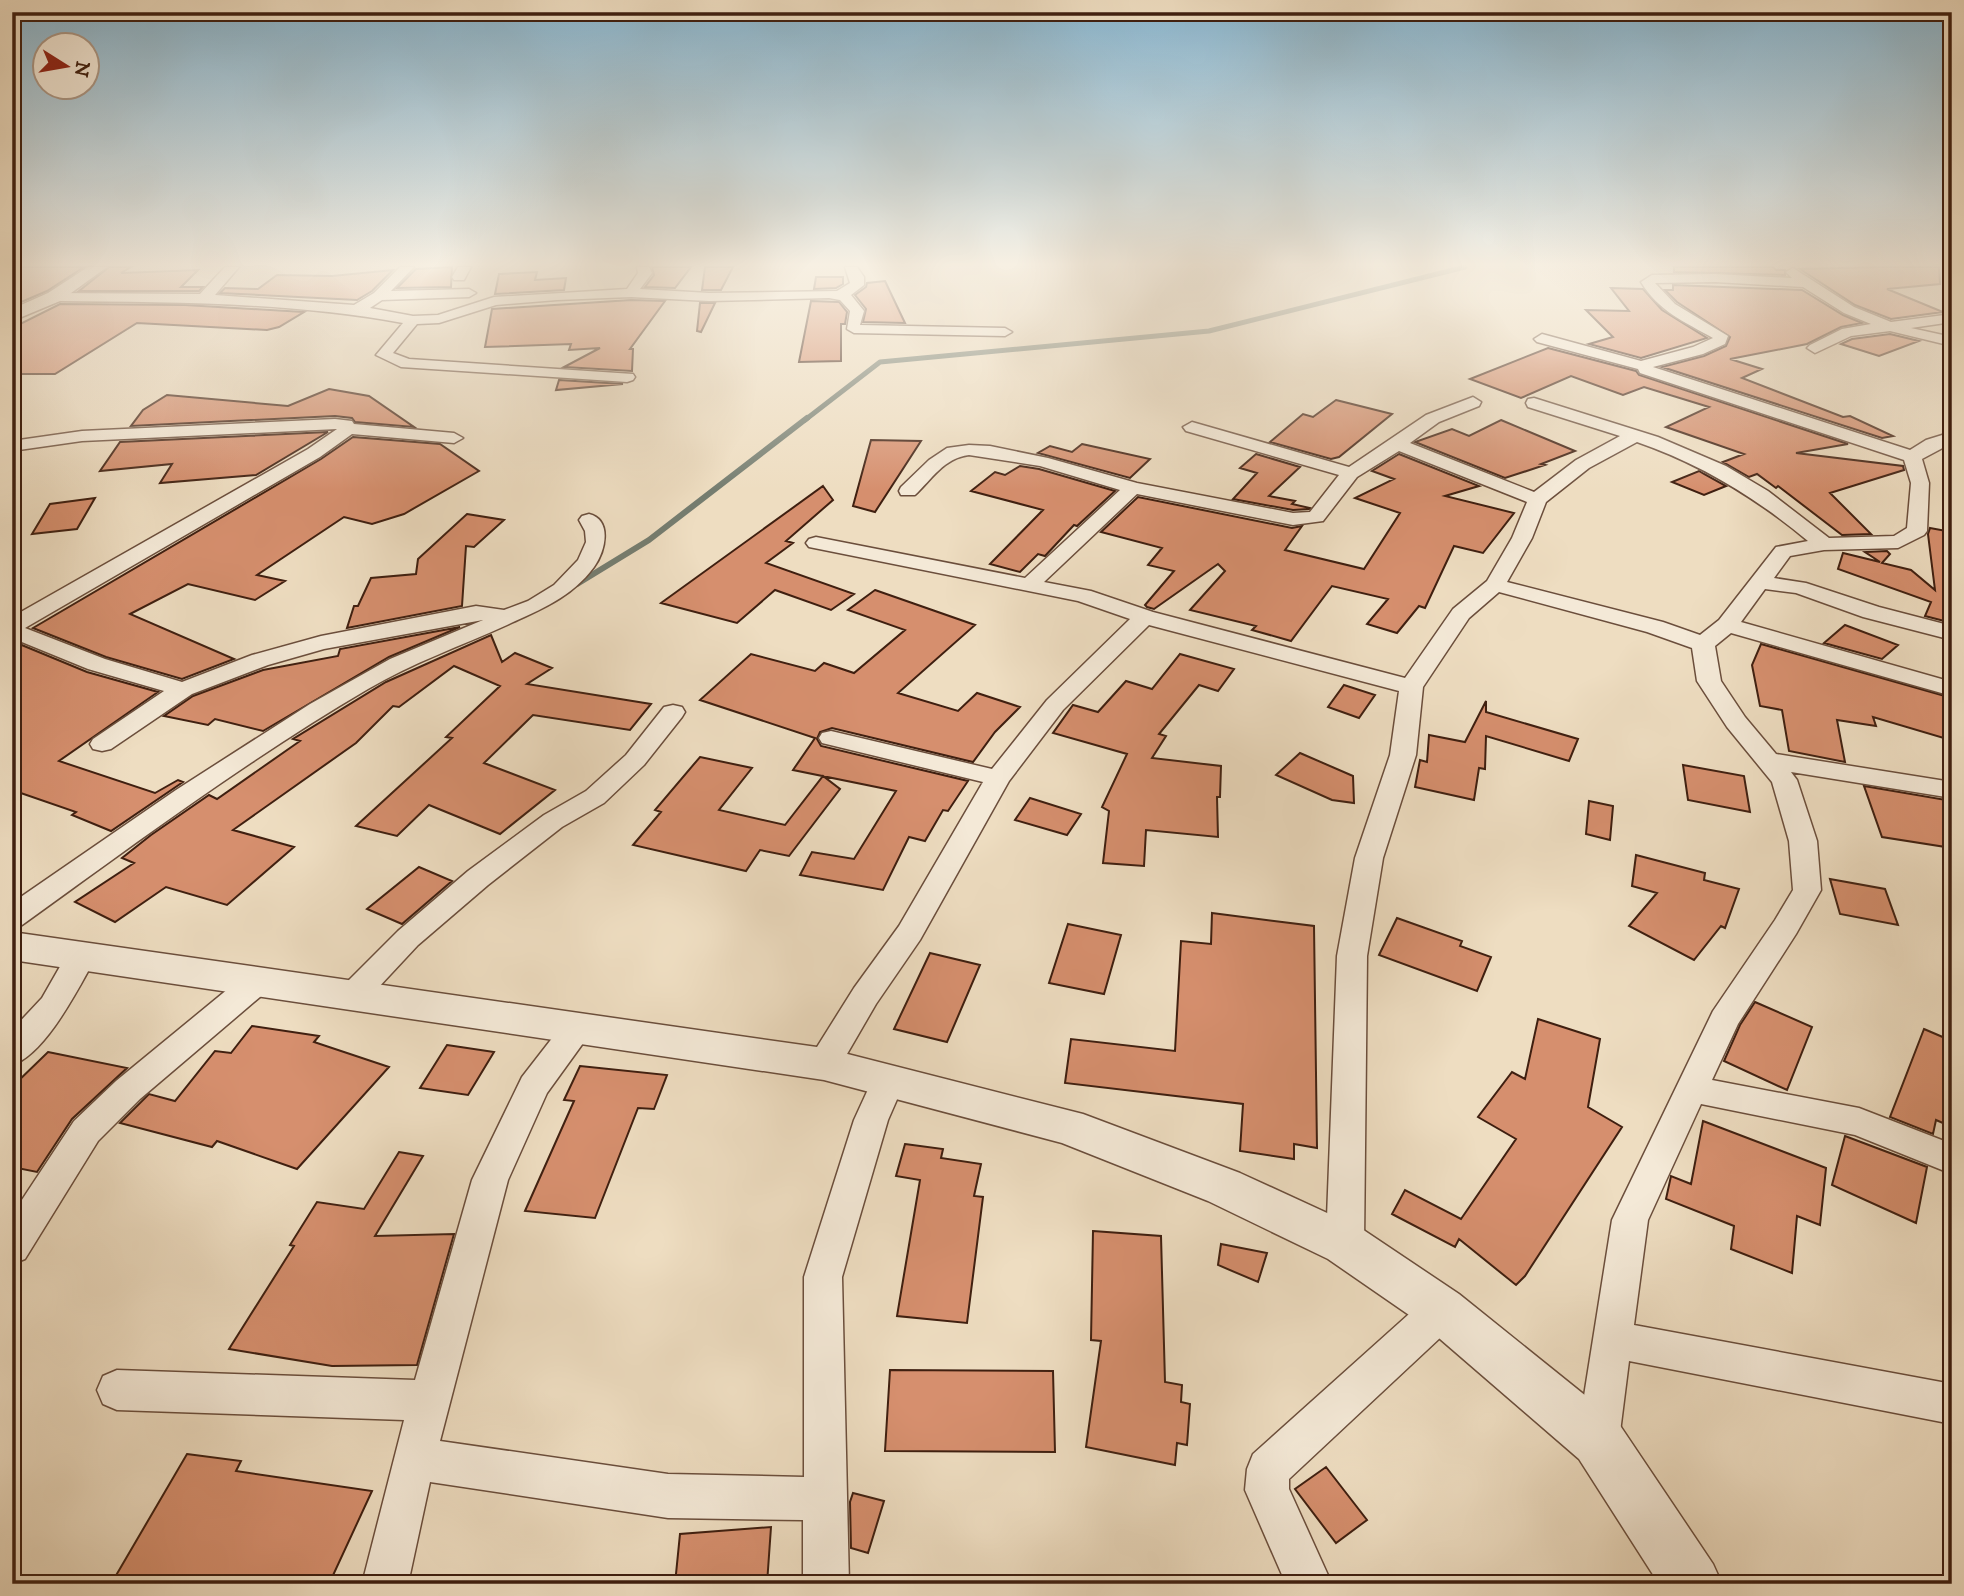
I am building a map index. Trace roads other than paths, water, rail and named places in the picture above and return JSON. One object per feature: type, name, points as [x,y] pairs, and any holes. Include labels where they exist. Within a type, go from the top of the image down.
[{"type":"street","points":[[395,341],[384,355],[407,364],[627,377]]},
{"type":"street","points":[[1551,341],[1644,366],[1656,375],[1912,457]]},
{"type":"street","points":[[1644,366],[1651,361],[1698,351],[1719,341]]},
{"type":"street","points":[[1815,348],[1828,341]]},
{"type":"street","points":[[908,491],[950,453],[964,450],[1026,459],[1133,488],[1293,519],[1307,519],[1316,517],[1350,473],[1398,444],[1430,419],[1473,402]]},
{"type":"street","points":[[1534,403],[1634,436],[1721,470],[1773,503],[1824,544]]},
{"type":"street","points":[[12,446],[82,436],[182,429],[335,424],[346,425],[349,429]]},
{"type":"street","points":[[1192,427],[1350,473]]},
{"type":"street","points":[[12,628],[314,453],[349,429],[454,438]]},
{"type":"street","points":[[1345,1244],[1352,957],[1369,858],[1403,755],[1411,687],[1461,614],[1495,585],[1522,538],[1537,500],[1551,486],[1599,453],[1634,436]]},
{"type":"street","points":[[1912,457],[1932,444],[1952,437]]},
{"type":"street","points":[[1398,444],[1537,500]]},
{"type":"street","points":[[1703,644],[1727,625],[1783,551],[1824,544],[1898,542],[1917,531],[1920,483],[1912,457]]},
{"type":"street","points":[[1030,586],[1050,564],[1133,488]]},
{"type":"street","points":[[12,918],[180,799],[317,710],[404,661],[477,632],[550,598],[587,563],[597,543],[596,530],[589,520]]},
{"type":"street","points":[[816,543],[1083,596],[1145,617],[1411,687]]},
{"type":"street","points":[[1759,582],[1799,587],[1871,612],[1952,633]]},
{"type":"street","points":[[1495,585],[1655,627],[1703,644]]},
{"type":"street","points":[[102,744],[184,689],[260,660],[321,643],[476,613],[492,613],[506,617]]},
{"type":"street","points":[[824,1064],[864,996],[910,933],[998,778],[1055,705],[1145,617]]},
{"type":"street","points":[[1727,625],[1952,689]]},
{"type":"street","points":[[12,628],[57,650],[139,679],[184,689]]},
{"type":"street","points":[[1598,1440],[1630,1220],[1724,1019],[1786,927],[1807,890],[1803,841],[1784,780],[1736,722],[1709,681],[1703,644]]},
{"type":"street","points":[[352,996],[408,938],[478,878],[553,821],[595,797],[635,760],[673,712]]},
{"type":"street","points":[[831,738],[998,778]]},
{"type":"street","points":[[1769,761],[1952,790]]},
{"type":"street","points":[[12,946],[824,1064],[1068,1127],[1224,1187],[1345,1244],[1442,1310],[1598,1440],[1693,1584]]},
{"type":"street","points":[[12,1052],[53,1006],[81,957]]},
{"type":"street","points":[[12,1247],[86,1132],[128,1090],[256,983]]},
{"type":"street","points":[[385,1584],[414,1458],[490,1180],[534,1086],[578,1028]]},
{"type":"street","points":[[826,1584],[823,1277],[871,1119],[888,1081]]},
{"type":"street","points":[[1691,1089],[1859,1122],[1952,1159]]},
{"type":"street","points":[[1309,1584],[1267,1490],[1268,1469],[1442,1310]]},
{"type":"street","points":[[1611,1339],[1952,1404]]},
{"type":"street","points":[[117,1390],[430,1401]]},
{"type":"street","points":[[414,1458],[668,1496],[827,1499]]},
{"type":"waterway","points":[[805,420],[880,362],[1098,341]]},
{"type":"waterway","points":[[577,584],[649,540],[807,418]]}]
